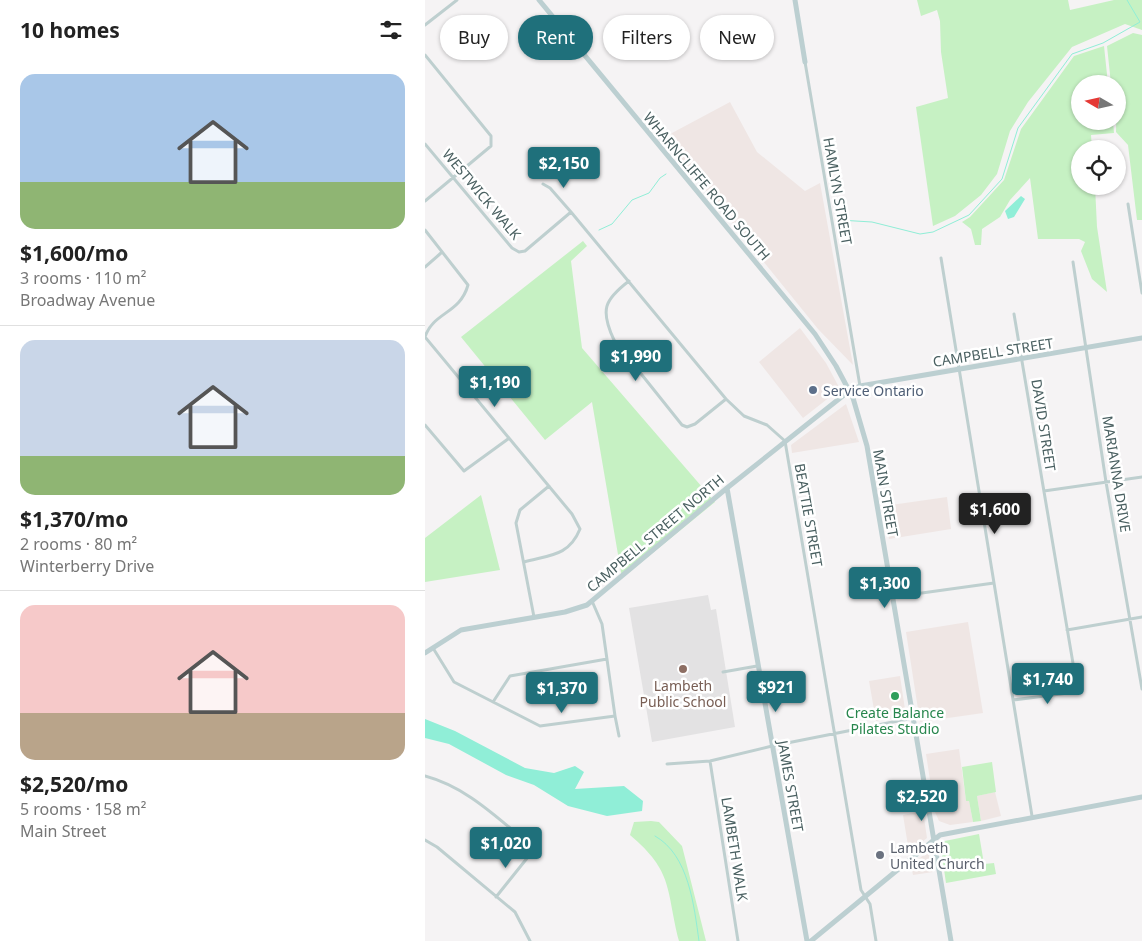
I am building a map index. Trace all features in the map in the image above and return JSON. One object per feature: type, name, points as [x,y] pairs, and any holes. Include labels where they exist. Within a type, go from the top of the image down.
[{"type":"main road","name":"WHARNCLIFFE ROAD SOUTH","points":[[539,0],[815,334],[836,366],[849,391]]},
{"type":"main road","name":"HAMLYN STREET","points":[[795,0],[805,62]]},
{"type":"main road","name":"CAMPBELL STREET","points":[[849,391],[860,386],[1142,338]]},
{"type":"main road","name":"CAMPBELL STREET NORTH","points":[[425,653],[461,630],[565,612],[591,601],[727,488],[849,391]]},
{"type":"main road","name":"MAIN STREET","points":[[849,391],[867,446],[951,941]]},
{"type":"main road","name":"JAMES STREET","points":[[727,488],[807,941]]},
{"type":"main road","points":[[813,940],[935,838],[950,832],[1142,797]]},
{"type":"street","points":[[425,25],[457,0]]},
{"type":"street","points":[[425,55],[491,136],[492,140],[491,146],[425,201]]},
{"type":"street","name":"HAMLYN STREET","points":[[805,62],[860,386]]},
{"type":"street","name":"WESTWICK WALK","points":[[425,144],[512,248],[519,252],[525,250],[571,212]]},
{"type":"street","points":[[543,184],[550,188],[571,212],[726,399],[744,416],[767,425],[785,441]]},
{"type":"street","points":[[1128,204],[1142,293]]},
{"type":"street","points":[[425,230],[441,253],[468,285],[464,299],[428,327],[425,337],[508,439],[573,514],[581,529],[575,542],[562,552],[524,562]]},
{"type":"street","points":[[425,267],[441,253]]},
{"type":"street","points":[[941,258],[1032,816]]},
{"type":"street","name":"MARIANNA DRIVE","points":[[1073,262],[1106,482],[1142,689]]},
{"type":"street","points":[[629,281],[608,301],[605,310],[607,326],[613,340],[682,425],[687,427],[695,424],[726,399]]},
{"type":"street","name":"DAVID STREET","points":[[1013,700],[1068,693],[1075,688],[1076,681],[1014,314]]},
{"type":"street","points":[[425,425],[464,471],[508,439]]},
{"type":"street","name":"BEATTIE STREET","points":[[785,441],[861,890],[870,904],[876,941]]},
{"type":"street","points":[[1044,491],[1142,477]]},
{"type":"street","points":[[534,617],[516,524],[519,510],[549,486]]},
{"type":"street","points":[[893,598],[994,583]]},
{"type":"street","points":[[591,601],[602,624],[619,736]]},
{"type":"street","points":[[1067,630],[1142,616]]},
{"type":"street","points":[[433,648],[454,682],[540,726],[615,716]]},
{"type":"street","points":[[493,702],[510,676],[607,659]]},
{"type":"street","points":[[723,672],[757,666]]},
{"type":"street","points":[[667,764],[710,761],[772,746],[913,717]]},
{"type":"street","name":"LAMBETH WALK","points":[[710,761],[738,941]]},
{"type":"street","points":[[425,776],[439,780],[464,792],[527,842],[532,852],[496,897]]},
{"type":"street","points":[[425,840],[437,847],[515,912],[530,941]]},
{"type":"shaded area","points":[[917,0],[1068,0],[1070,10],[1114,0],[1142,0],[1142,30],[1125,24],[1072,47],[1028,102],[1010,131],[997,174],[981,195],[955,216],[933,226],[916,107],[948,98],[941,52],[940,21],[937,10],[921,16]]},
{"type":"shaded area","points":[[1133,33],[1142,35],[1142,220],[1137,220],[1128,145],[1126,140],[1123,140],[1116,132],[1116,130],[1126,130],[1126,75],[1110,75],[1107,46]]},
{"type":"shaded area","points":[[1104,46],[1107,75],[1071,75],[1071,130],[1114,130],[1114,133],[1091,135],[1091,140],[1071,140],[1071,195],[1095,195],[1097,227],[1107,292],[1092,279],[1081,251],[1085,242],[1079,239],[1038,239],[1030,178],[1010,200],[1000,217],[982,229],[981,245],[975,245],[971,229],[962,222],[970,217],[1004,180],[1021,129],[1074,56]]},
{"type":"shaded area","points":[[730,102],[757,152],[805,191],[820,183],[853,365],[818,329],[667,142],[672,133]]},
{"type":"shaded area","points":[[1021,196],[1025,199],[1014,217],[1008,219],[1005,211]]},
{"type":"shaded area","points":[[583,241],[587,246],[571,261],[582,348],[715,502],[622,578],[592,402],[545,440],[461,337]]},
{"type":"shaded area","points":[[800,328],[826,363],[840,389],[803,418],[759,362]]},
{"type":"shaded area","points":[[846,404],[859,442],[792,453],[791,445]]},
{"type":"shaded area","points":[[481,495],[500,570],[425,582],[425,538]]},
{"type":"shaded area","points":[[947,497],[951,529],[889,539],[884,506]]},
{"type":"shaded area","name":"Lambeth Public School","points":[[708,595],[711,610],[716,609],[735,727],[652,742],[629,608]]},
{"type":"shaded area","points":[[968,622],[983,713],[920,722],[906,632]]},
{"type":"shaded area","points":[[900,676],[906,716],[876,721],[869,681]]},
{"type":"shaded area","points":[[425,719],[455,731],[525,768],[554,773],[575,766],[584,772],[575,789],[624,786],[643,801],[642,811],[607,816],[568,806],[534,785],[506,775],[449,744],[425,738]]},
{"type":"shaded area","points":[[959,749],[966,801],[969,801],[973,822],[950,825],[939,821],[935,812],[926,754]]},
{"type":"shaded area","points":[[992,762],[996,792],[977,796],[981,821],[973,822],[969,801],[966,801],[962,767]]},
{"type":"shaded area","points":[[995,792],[1001,816],[981,821],[977,796]]},
{"type":"shaded area","points":[[923,811],[927,838],[909,852],[903,815]]},
{"type":"shaded area","points":[[634,822],[659,822],[682,846],[706,941],[679,941],[666,883],[661,871],[644,848],[630,835]]},
{"type":"shaded area","points":[[979,834],[984,864],[994,863],[996,874],[946,883],[940,842]]},
{"type":"shaded area","points":[[928,851],[933,872],[913,875],[911,866]]},
{"type":"waterway","points":[[835,207],[839,220],[872,222],[920,234],[933,232],[969,215],[1002,179],[1018,128],[1072,54],[1103,43],[1140,22],[1127,0]]},
{"type":"waterway","points":[[599,230],[612,224],[632,200],[649,193],[660,178],[666,174]]},
{"type":"waterway","points":[[655,836],[676,856],[683,868],[692,897],[699,941]]},
{"type":"place","name":"Service Ontario","points":[[813,390]]},
{"type":"place","name":"Lambeth Public School","points":[[683,669]]},
{"type":"place","name":"Create Balance Pilates Studio","points":[[895,696]]},
{"type":"place","name":"Lambeth United Church","points":[[880,855]]}]
